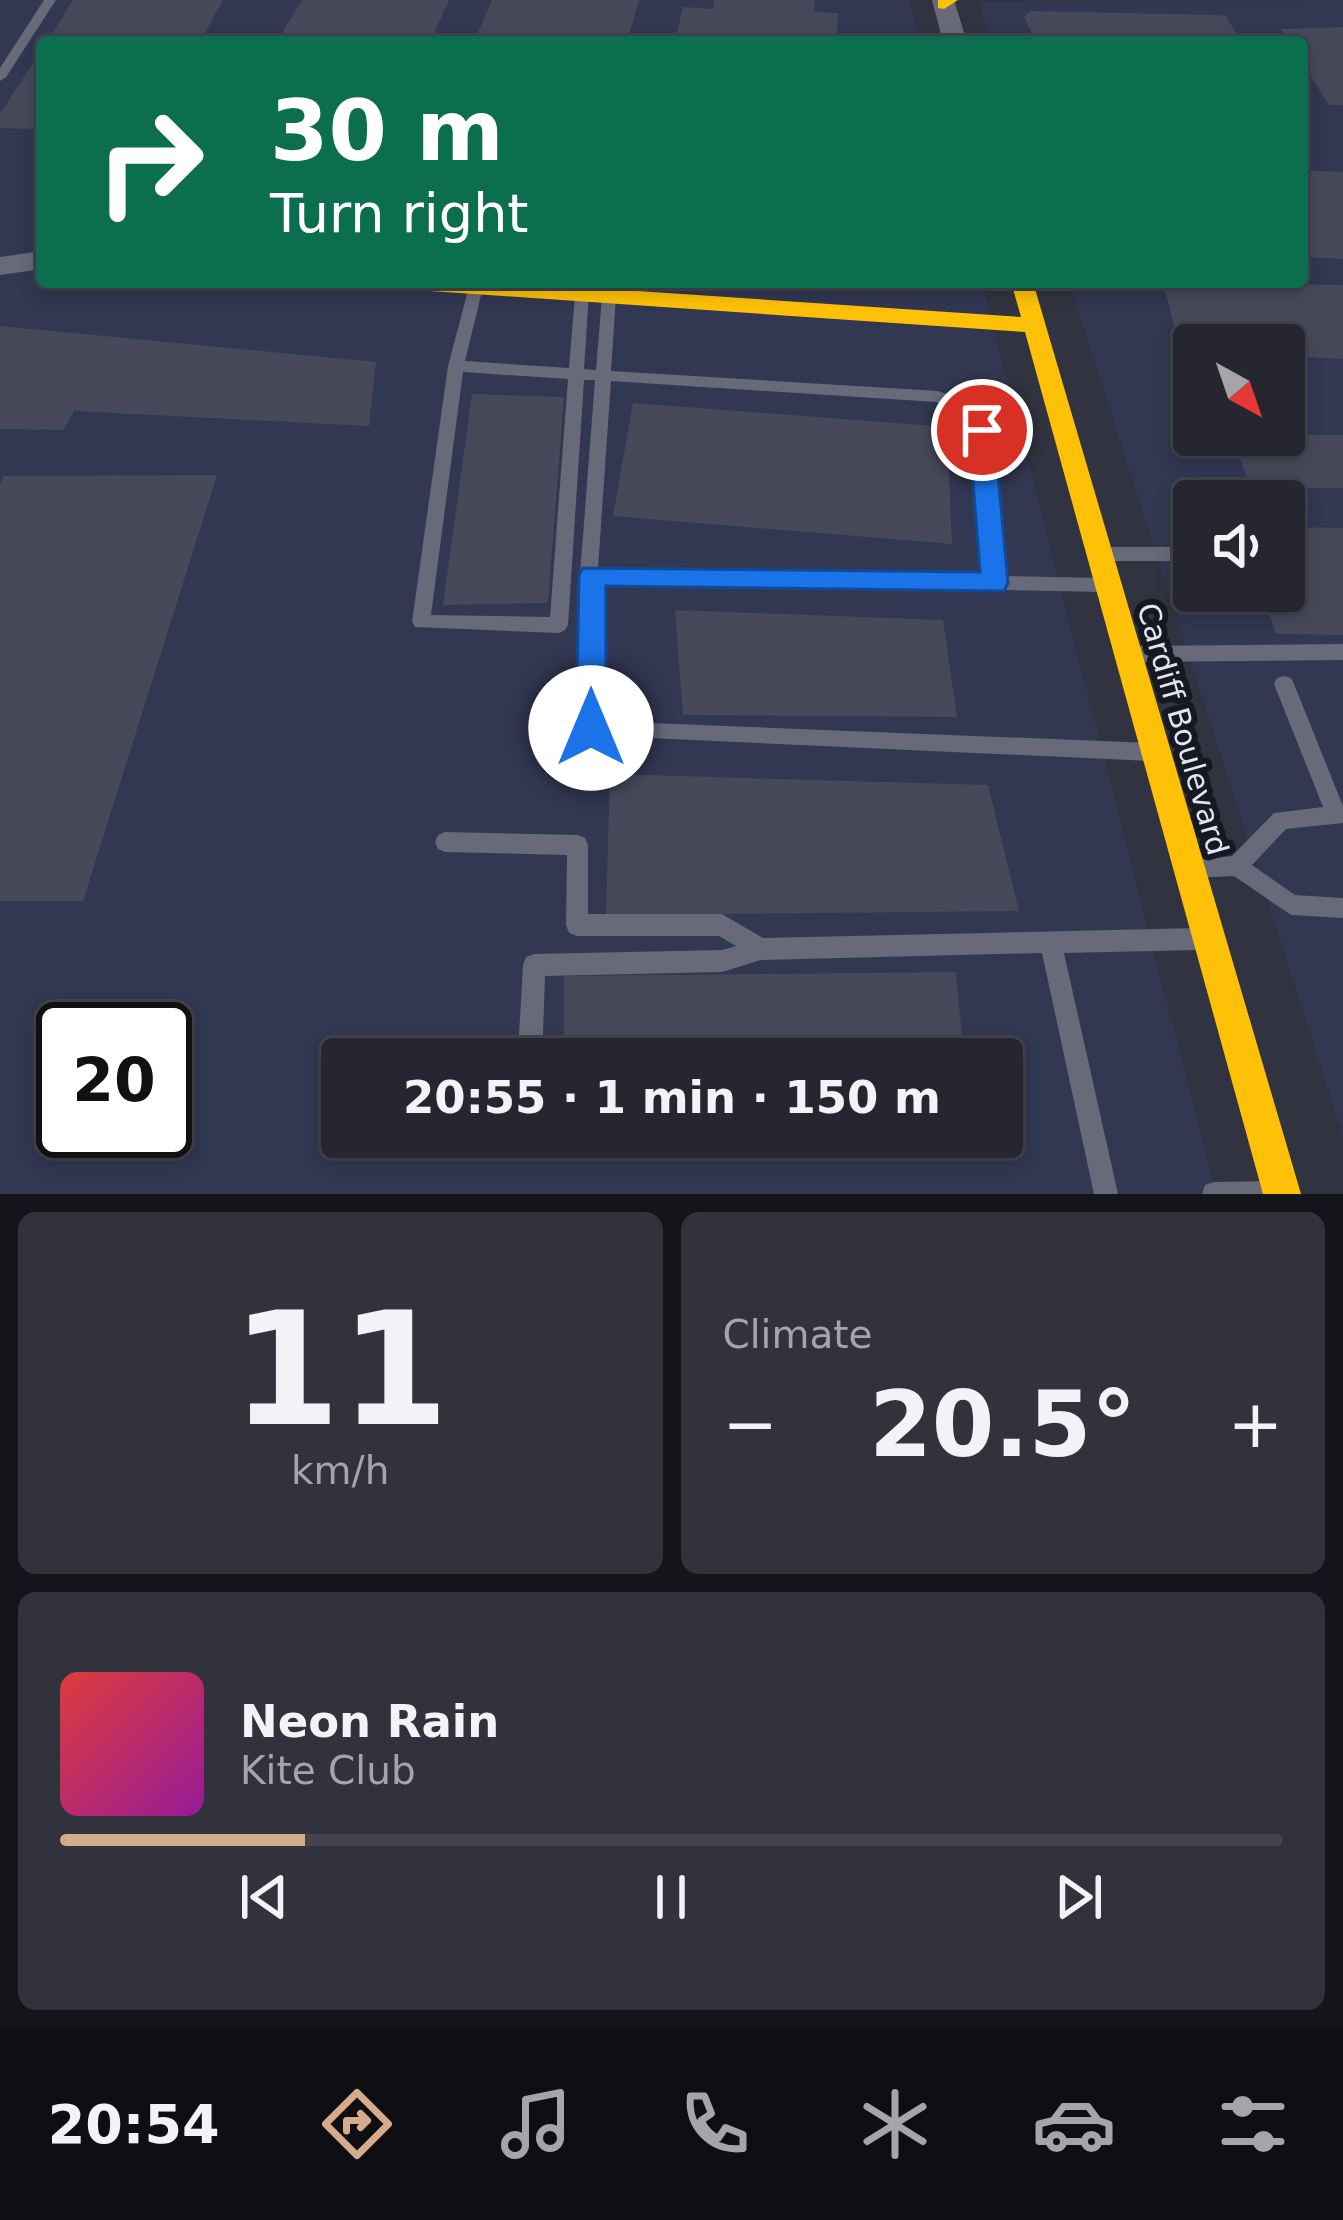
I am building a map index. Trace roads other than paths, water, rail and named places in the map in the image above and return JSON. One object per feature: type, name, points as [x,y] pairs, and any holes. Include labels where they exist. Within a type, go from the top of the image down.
[{"type":"street","points":[[946,1],[954,36]]},
{"type":"street","points":[[0,266],[36,261]]},
{"type":"street","points":[[491,288],[1034,325]]},
{"type":"street","name":"Cardiff Boulevard","points":[[1024,288],[1282,1194]]},
{"type":"lane","points":[[0,77],[50,0]]},
{"type":"lane","points":[[476,288],[456,366],[421,622],[559,625],[575,372],[596,295]]},
{"type":"lane","points":[[596,295],[604,374],[592,575],[591,728],[1156,752]]},
{"type":"lane","points":[[456,366],[938,397],[966,408],[982,430],[994,583]]},
{"type":"lane","points":[[1099,554],[1173,554]]},
{"type":"lane","points":[[592,575],[1108,585]]},
{"type":"lane","points":[[1128,655],[1343,652]]},
{"type":"lane","points":[[1237,866],[1281,820],[1340,822],[1284,684]]},
{"type":"lane","points":[[446,842],[578,845],[577,925],[722,925],[760,949]]},
{"type":"lane","points":[[1189,868],[1237,866],[1292,905],[1343,908]]},
{"type":"lane","points":[[531,1035],[534,965],[722,962],[760,949],[1209,939]]},
{"type":"lane","points":[[1051,942],[1106,1194]]},
{"type":"lane","points":[[1214,1194],[1282,1194]]}]
